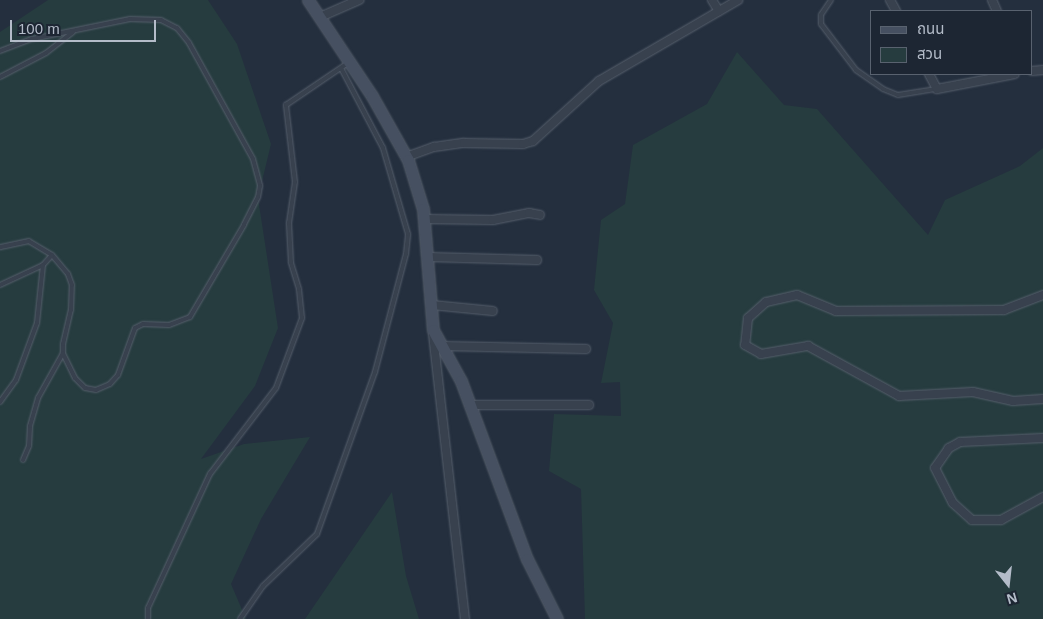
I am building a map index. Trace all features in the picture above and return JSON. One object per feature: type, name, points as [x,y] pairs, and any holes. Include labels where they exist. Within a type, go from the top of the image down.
[{"type":"street","points":[[308,0],[320,17],[346,65],[406,157],[424,220],[433,330],[464,619]]},
{"type":"street","points":[[320,17],[359,0]]},
{"type":"street","points":[[712,0],[719,11]]},
{"type":"street","points":[[406,157],[434,147],[464,143],[522,144],[533,141],[599,81],[738,0]]},
{"type":"street","points":[[930,75],[937,89],[1010,75]]},
{"type":"street","points":[[424,220],[493,220],[528,212],[540,215]]},
{"type":"street","points":[[428,257],[537,260]]},
{"type":"street","points":[[1043,295],[1004,310],[836,311],[797,295],[766,302],[748,318],[745,345],[761,354],[808,346],[899,396],[973,392],[1013,401],[1043,400]]},
{"type":"street","points":[[432,305],[493,312]]},
{"type":"street","points":[[433,330],[469,405],[527,559],[556,619]]},
{"type":"street","points":[[441,346],[586,349]]},
{"type":"street","points":[[469,405],[589,405]]},
{"type":"street","points":[[1043,438],[960,442],[949,448],[935,468],[953,503],[972,520],[1001,520],[1043,498]]},
{"type":"lane","points":[[831,0],[821,15],[821,24],[827,36],[856,70],[883,89],[898,95],[937,89]]},
{"type":"lane","points":[[0,51],[32,39],[130,19],[161,20],[177,28],[189,43],[253,159],[260,186],[258,198],[244,225],[190,317],[169,325],[143,324],[135,328],[118,375],[110,384],[96,390],[85,388],[75,378],[63,353]]},
{"type":"lane","points":[[0,76],[46,53],[73,32]]},
{"type":"lane","points":[[148,619],[148,608],[210,474],[276,388],[302,318],[299,289],[291,262],[289,223],[295,182],[286,105],[346,65],[383,148],[408,234],[406,254],[375,372],[316,534],[263,586],[240,619]]},
{"type":"lane","points":[[0,247],[29,241],[52,255],[72,285],[71,310],[63,353],[38,398],[30,426],[29,446],[23,460]]},
{"type":"lane","points":[[0,402],[16,380],[37,323],[44,266],[52,255]]},
{"type":"lane","points":[[0,285],[44,266]]},
{"type":"green space","points":[[48,0],[208,0],[237,44],[271,144],[258,198],[278,328],[255,386],[201,459],[244,444],[310,437],[261,519],[231,584],[246,619],[0,619],[0,32]]},
{"type":"green space","points":[[737,52],[784,105],[817,109],[928,235],[945,200],[1020,166],[1043,148],[1043,619],[585,619],[581,489],[549,471],[554,414],[621,416],[620,382],[601,383],[613,323],[594,290],[601,220],[625,204],[633,145],[707,104]]},
{"type":"green space","points":[[392,492],[406,576],[419,619],[305,619]]}]
